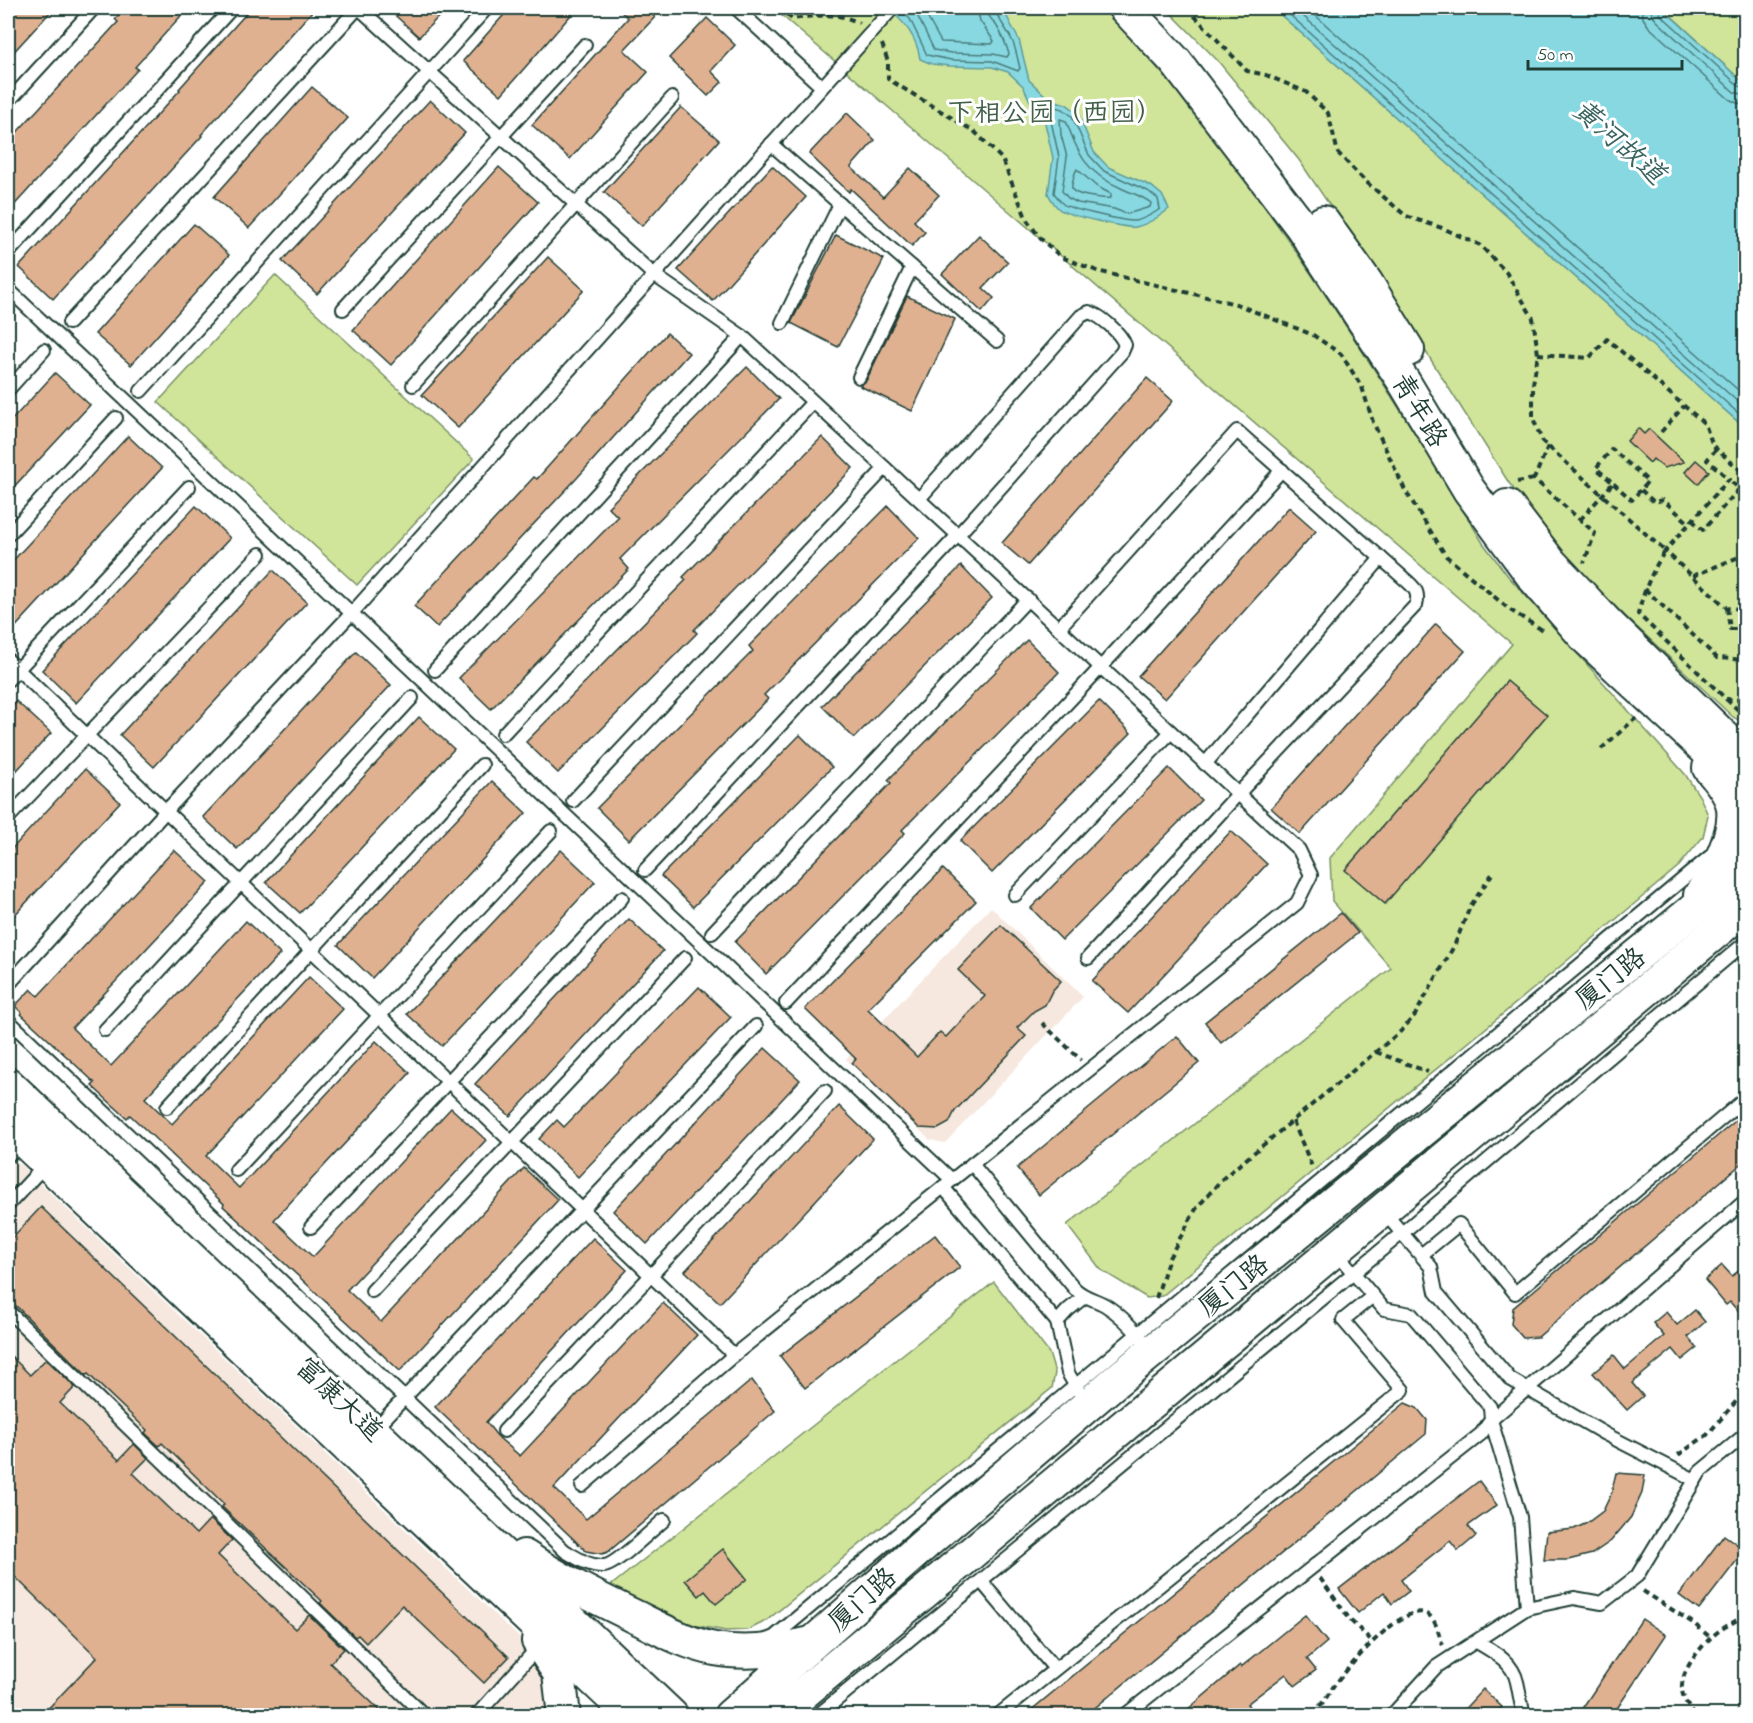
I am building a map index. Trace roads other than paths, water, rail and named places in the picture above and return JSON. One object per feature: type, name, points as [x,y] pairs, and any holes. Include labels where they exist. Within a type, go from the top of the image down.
[{"type":"street","name":"青年路","points":[[1125,8],[1175,61],[1301,226],[1404,382],[1469,490],[1534,578],[1586,638],[1633,666],[1746,758]]},
{"type":"street","name":"青年路","points":[[1148,8],[1177,35],[1312,206],[1366,282],[1486,478],[1550,562],[1575,589],[1633,666],[1746,787]]},
{"type":"street","points":[[1633,666],[1737,730],[1746,733]]},
{"type":"street","points":[[1633,666],[1718,778],[1732,803],[1733,821],[1737,833],[1708,885],[1683,938]]},
{"type":"street","name":"厦门路","points":[[730,1716],[927,1542],[1095,1412],[1333,1250],[1382,1209],[1683,938],[1746,867]]},
{"type":"street","name":"厦门路","points":[[776,1716],[826,1673],[1095,1412],[1145,1338],[1683,938],[1746,907]]},
{"type":"street","points":[[1683,938],[1746,922]]},
{"type":"street","name":"富康大道","points":[[8,1084],[25,1134],[47,1163],[458,1531],[672,1716]]},
{"type":"street","name":"富康大道","points":[[25,1134],[373,1431],[458,1531],[632,1716]]},
{"type":"street","points":[[458,1531],[560,1673],[564,1716]]},
{"type":"street","points":[[458,1531],[549,1573],[672,1635],[714,1649],[738,1652],[781,1650],[812,1643]]},
{"type":"street","points":[[798,1716],[826,1673]]},
{"type":"lane","points":[[8,102],[94,8]]},
{"type":"lane","points":[[8,253],[232,8]]},
{"type":"lane","points":[[69,323],[359,8],[654,275],[742,336],[1299,850],[1311,875],[1297,903],[734,1355],[582,1486]]},
{"type":"lane","points":[[141,391],[488,8]]},
{"type":"lane","points":[[736,8],[822,87]]},
{"type":"lane","points":[[8,985],[352,613],[893,8]]},
{"type":"lane","points":[[343,309],[585,45]]},
{"type":"lane","points":[[413,385],[672,98]]},
{"type":"lane","points":[[771,144],[997,341]]},
{"type":"lane","points":[[782,323],[840,204]]},
{"type":"lane","points":[[859,377],[912,267]]},
{"type":"lane","points":[[8,288],[352,613],[948,1183],[1056,1322],[1062,1355],[1095,1412],[774,1637],[738,1652]]},
{"type":"lane","points":[[645,870],[958,535],[1122,352],[1125,345],[1123,339],[1096,314],[1089,312],[1081,316],[919,499]]},
{"type":"lane","points":[[435,670],[742,336]]},
{"type":"lane","points":[[8,390],[44,350]]},
{"type":"lane","points":[[503,734],[813,402]]},
{"type":"lane","points":[[8,534],[116,418]]},
{"type":"lane","points":[[1059,628],[1237,431],[1415,589],[1418,597],[1416,605],[1088,958]]},
{"type":"lane","points":[[573,801],[885,468]]},
{"type":"lane","points":[[786,1003],[1282,470]]},
{"type":"lane","points":[[8,680],[189,487]]},
{"type":"lane","points":[[8,818],[260,554]]},
{"type":"lane","points":[[1205,764],[1381,558]]},
{"type":"lane","points":[[712,933],[1028,599]]},
{"type":"lane","points":[[8,660],[734,1355]]},
{"type":"lane","points":[[105,1030],[412,698]]},
{"type":"lane","points":[[1015,896],[1171,732]]},
{"type":"lane","points":[[167,1107],[482,765]]},
{"type":"lane","points":[[236,1170],[551,831]]},
{"type":"lane","points":[[972,1164],[1075,1289],[1084,1297],[1105,1305],[1145,1338],[1319,1183],[1737,833]]},
{"type":"lane","points":[[311,1227],[622,898]]},
{"type":"lane","points":[[817,1716],[1402,1233],[1746,942]]},
{"type":"lane","points":[[372,1291],[685,958]]},
{"type":"lane","points":[[8,1020],[554,1542],[579,1560],[593,1565],[611,1564],[664,1520]]},
{"type":"lane","points":[[373,1431],[756,1026]]},
{"type":"lane","points":[[504,1431],[825,1091]]},
{"type":"lane","points":[[1421,1255],[1459,1224],[1515,1293],[1746,1098]]},
{"type":"lane","points":[[8,1205],[47,1163]]},
{"type":"lane","points":[[1124,1716],[1481,1434],[1491,1420],[1526,1389],[1746,1200]]},
{"type":"lane","points":[[1382,1209],[1431,1267],[1436,1292],[1510,1379],[1605,1434],[1695,1480]]},
{"type":"lane","points":[[1333,1250],[1384,1310],[1411,1314],[1490,1407],[1491,1420],[1520,1517],[1527,1608]]},
{"type":"lane","points":[[997,1716],[1403,1390],[1343,1320],[1373,1296]]},
{"type":"lane","points":[[1056,1322],[1084,1297]]},
{"type":"lane","points":[[8,1311],[425,1716]]},
{"type":"lane","points":[[1391,1716],[1436,1667],[1478,1642],[1527,1608],[1574,1598],[1602,1603],[1637,1576],[1700,1472],[1746,1434]]},
{"type":"lane","points":[[981,1581],[1054,1669]]},
{"type":"lane","points":[[1478,1642],[1508,1663],[1517,1680],[1520,1703],[1525,1716]]},
{"type":"lane","points":[[476,1716],[541,1644]]},
{"type":"water","points":[[887,8],[998,8],[1006,15],[1019,40],[1029,80],[1049,99],[1066,104],[1078,113],[1094,152],[1108,167],[1151,186],[1162,195],[1169,209],[1150,222],[1131,227],[1084,218],[1059,209],[1048,194],[1053,158],[1045,123],[1031,103],[1023,86],[1008,72],[992,67],[932,64],[920,59],[909,30]]},
{"type":"water","name":"黄河故道","points":[[1273,8],[1662,8],[1745,84],[1745,428]]},
{"type":"park label","name":"下相公园（西园）","points":[[1055,112]]}]
